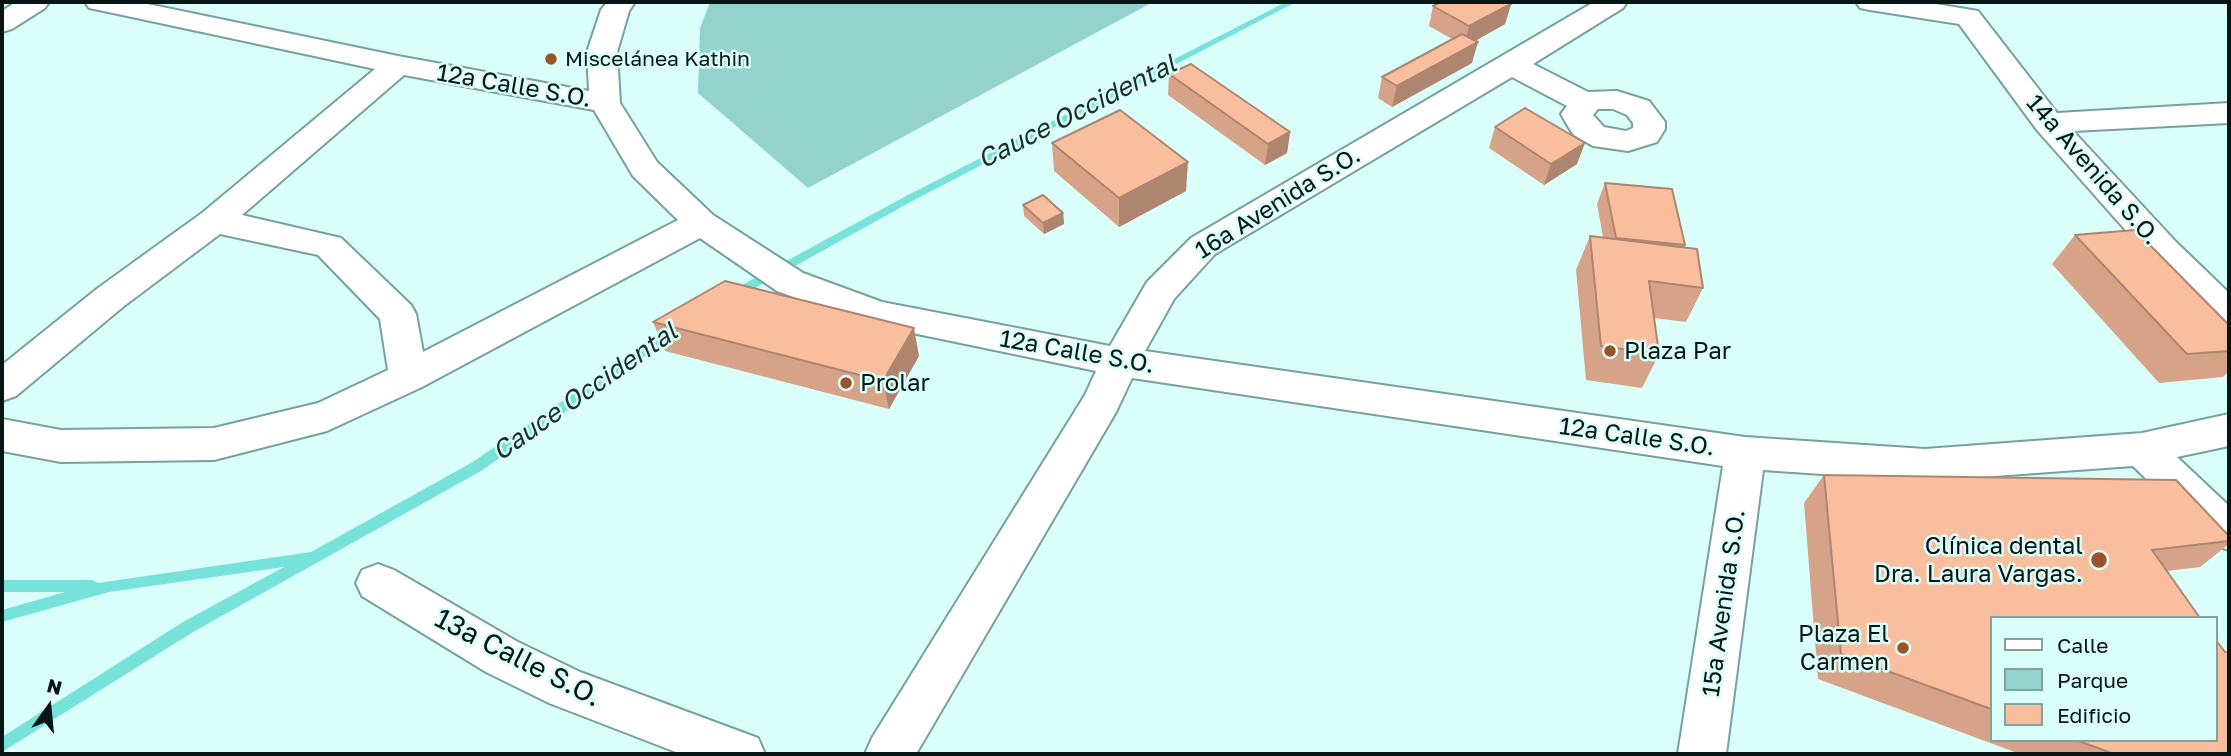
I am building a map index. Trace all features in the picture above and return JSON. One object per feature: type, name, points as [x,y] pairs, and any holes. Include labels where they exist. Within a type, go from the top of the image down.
[{"type":"street","points":[[2,23],[35,2]]},
{"type":"street","name":"12a Calle S.O.","points":[[99,2],[398,65],[605,103],[645,169],[701,223],[790,282],[877,314],[1120,362],[1745,453],[1925,465],[2142,449],[2229,430]]},
{"type":"street","points":[[605,103],[602,52],[615,10],[621,2]]},
{"type":"street","name":"16a Avenida S.O.","points":[[889,754],[1102,401],[1120,362],[1160,291],[1182,265],[1203,246],[1613,2]]},
{"type":"street","points":[[1870,2],[1973,9]]},
{"type":"street","name":"14a Avenida S.O.","points":[[1973,9],[2048,123],[2164,251],[2229,315]]},
{"type":"street","points":[[2,387],[111,297],[214,221],[398,65]]},
{"type":"street","points":[[1511,65],[1586,103]]},
{"type":"street","points":[[2048,123],[2229,113]]},
{"type":"street","points":[[214,221],[329,246],[398,314],[408,377]]},
{"type":"street","points":[[2,435],[61,446],[214,444],[327,415],[408,377],[701,223]]},
{"type":"street","points":[[2142,449],[2229,532]]},
{"type":"street","name":"15a Avenida S.O.","points":[[1702,754],[1745,453]]},
{"type":"street","name":"13a Calle S.O.","points":[[378,583],[502,657],[566,688],[741,754]]},
{"type":"green space","points":[[710,2],[1153,2],[808,188],[698,93],[700,28]]},
{"type":"building","points":[[1441,2],[1511,4],[1469,26],[1433,6]]},
{"type":"building","points":[[1462,34],[1478,42],[1397,86],[1382,77]]},
{"type":"building","points":[[1191,64],[1290,132],[1268,144],[1169,74]]},
{"type":"building","points":[[1525,108],[1585,143],[1551,164],[1495,127]]},
{"type":"building","points":[[1120,110],[1188,162],[1119,198],[1052,143]]},
{"type":"building","points":[[1605,183],[1672,189],[1685,245],[1616,238]]},
{"type":"building","points":[[1043,195],[1063,213],[1043,223],[1023,205]]},
{"type":"building","points":[[2135,230],[2229,325],[2229,351],[2187,354],[2075,235]]},
{"type":"building","points":[[1590,236],[1697,249],[1703,288],[1649,281],[1659,354],[1601,346]]},
{"type":"building","points":[[725,281],[914,328],[883,381],[653,322]]},
{"type":"building","name":"Plaza El Carmen","points":[[1824,475],[2176,480],[2229,536],[2229,541],[2152,550],[2199,616],[1990,616],[1990,709],[1841,654]]},
{"type":"building","points":[[2217,642],[2225,652],[2229,652],[2229,754],[2114,754],[2081,742],[2217,742]]},
{"type":"waterway","name":"Cauce Occidental","points":[[735,294],[912,197],[1292,2]]},
{"type":"waterway","name":"Cauce Occidental","points":[[2,745],[188,627],[476,467],[674,330]]},
{"type":"waterway","points":[[2,616],[109,586],[310,557]]},
{"type":"waterway","points":[[2,586],[92,586]]},
{"type":"place","name":"Miscelánea Kathin","points":[[551,59]]},
{"type":"place","name":"Plaza Par","points":[[1610,351]]},
{"type":"place","name":"Prolar","points":[[846,383]]},
{"type":"place","name":"Clínica dental Dra. Laura Vargas.","points":[[2099,560]]},
{"type":"place","name":"Plaza El Carmen","points":[[1903,648]]}]
